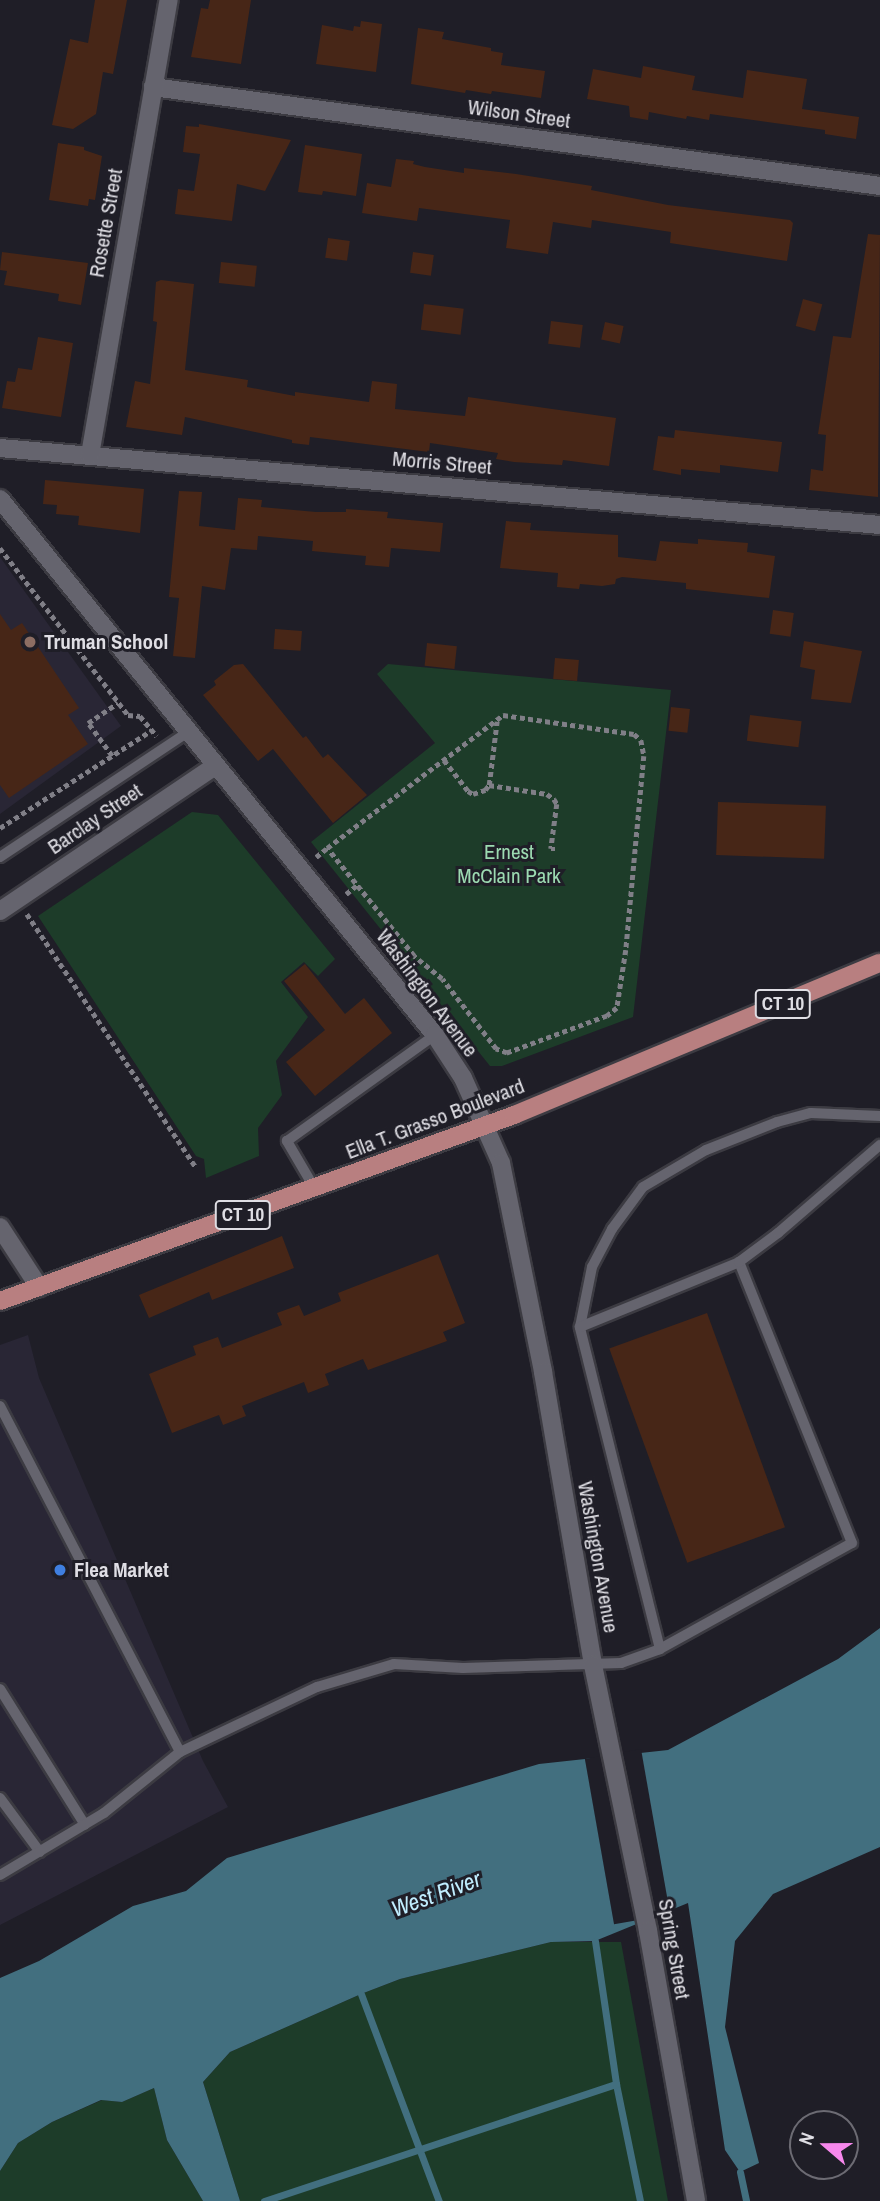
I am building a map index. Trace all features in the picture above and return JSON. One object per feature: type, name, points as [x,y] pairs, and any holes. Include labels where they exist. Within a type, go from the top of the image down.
[{"type":"main road","name":"Ella T. Grasso Boulevard","points":[[0,1301],[484,1125],[880,963]]},
{"type":"street","name":"Rosette Street","points":[[90,454],[169,0]]},
{"type":"street","name":"Wilson Street","points":[[153,87],[880,186]]},
{"type":"street","name":"Morris Street","points":[[0,448],[880,525]]},
{"type":"street","name":"Washington Avenue","points":[[0,499],[452,1057],[501,1163],[543,1372],[602,1707]]},
{"type":"street","name":"Barclay Street","points":[[0,911],[215,766]]},
{"type":"street","points":[[0,1227],[38,1287]]},
{"type":"street","name":"Spring Street","points":[[602,1707],[649,1931],[696,2201]]},
{"type":"lane","points":[[0,858],[188,732]]},
{"type":"lane","points":[[314,1189],[287,1141],[435,1035]]},
{"type":"lane","points":[[660,1649],[580,1327],[592,1267],[612,1229],[643,1187],[706,1150],[777,1122],[811,1113],[880,1116]]},
{"type":"lane","points":[[580,1327],[738,1262],[778,1233],[880,1144]]},
{"type":"lane","points":[[0,1875],[104,1813],[180,1752],[317,1687],[394,1664],[463,1668],[617,1664],[660,1649],[852,1543],[738,1262]]},
{"type":"lane","points":[[0,1406],[180,1752]]},
{"type":"lane","points":[[0,1689],[85,1825]]},
{"type":"lane","points":[[0,1798],[40,1852]]},
{"type":"path","points":[[0,548],[128,715],[140,716],[152,730],[0,828]]},
{"type":"path","points":[[112,756],[88,723],[118,703]]},
{"type":"path","points":[[316,857],[327,848],[444,760],[484,727],[498,720],[502,715],[634,734],[641,740],[644,756],[626,950],[617,1008],[607,1016],[507,1053],[496,1049],[442,979],[414,956],[327,848]]},
{"type":"path","points":[[489,785],[498,720]]},
{"type":"path","points":[[444,760],[456,779],[473,794],[489,785],[547,794],[554,799],[557,804],[551,849],[555,849]]},
{"type":"path","points":[[346,894],[357,885]]},
{"type":"path","points":[[17,899],[195,1166]]},
{"type":"shaded area","name":"Truman School","points":[[0,557],[121,726],[0,814]]},
{"type":"shaded area","name":"Flea Market","points":[[28,1335],[39,1378],[203,1761],[228,1807],[0,1925],[0,1345]]},
{"type":"green space","name":"Ernest McClain Park","points":[[388,664],[671,690],[633,1017],[502,1066],[490,1066],[311,842],[435,743],[377,674]]},
{"type":"green space","points":[[192,812],[218,815],[335,959],[318,976],[304,962],[281,982],[308,1017],[276,1061],[282,1095],[258,1128],[259,1156],[206,1178],[204,1159],[196,1156],[38,916]]},
{"type":"green space","points":[[551,1942],[621,1942],[668,2201],[240,2201],[203,2082],[230,2052],[400,1979]]},
{"type":"green space","points":[[154,2088],[167,2140],[203,2201],[0,2201],[0,2171],[18,2143],[52,2122],[102,2100],[122,2102]]},
{"type":"water","name":"West River","points":[[880,1628],[880,1847],[773,1894],[735,1941],[725,2027],[759,2163],[740,2172],[725,2150],[688,1903],[595,1941],[551,1942],[400,1979],[230,2052],[203,2082],[240,2201],[203,2201],[167,2140],[154,2088],[122,2102],[101,2100],[52,2122],[18,2143],[0,2171],[0,1978],[39,1961],[133,1906],[186,1891],[227,1858],[539,1764],[668,1750],[838,1659]]},
{"type":"pier","points":[[641,1749],[670,1914],[614,1924],[585,1759]]},
{"type":"building","points":[[95,0],[127,0],[113,74],[103,72],[96,114],[73,129],[52,125],[70,39],[88,43]]},
{"type":"building","points":[[210,0],[251,0],[241,64],[191,57],[201,8],[208,9]]},
{"type":"building","points":[[361,21],[382,24],[376,72],[316,64],[322,25],[353,31],[354,26],[360,27]]},
{"type":"building","points":[[418,28],[444,32],[442,39],[491,48],[491,51],[503,53],[501,65],[545,71],[541,98],[492,91],[491,94],[466,90],[465,93],[411,84]]},
{"type":"building","points":[[643,66],[695,76],[692,90],[743,98],[747,70],[807,79],[802,109],[859,117],[856,139],[825,134],[825,130],[710,114],[709,120],[649,112],[648,120],[630,117],[629,106],[587,99],[593,69],[641,78]]},
{"type":"building","points":[[199,124],[291,140],[265,191],[237,184],[232,221],[175,214],[178,189],[194,191],[200,154],[183,152],[186,126],[199,127]]},
{"type":"building","points":[[58,143],[84,147],[84,150],[102,156],[95,200],[89,199],[88,206],[49,200]]},
{"type":"building","points":[[305,145],[362,154],[356,196],[323,191],[322,195],[298,192]]},
{"type":"building","points":[[396,159],[464,173],[464,168],[592,186],[591,190],[668,205],[790,220],[793,223],[787,261],[670,243],[671,232],[592,220],[591,228],[553,222],[548,254],[506,248],[510,220],[419,208],[417,221],[362,213],[367,183],[391,187]]},
{"type":"building","points":[[868,234],[880,235],[878,497],[809,490],[811,469],[823,471],[826,435],[818,434],[833,336],[851,338]]},
{"type":"building","points":[[328,238],[350,241],[347,261],[325,258]]},
{"type":"building","points":[[2,252],[88,263],[81,305],[58,301],[59,294],[4,285],[7,271],[0,270]]},
{"type":"building","points":[[413,252],[434,255],[431,276],[410,273]]},
{"type":"building","points":[[221,262],[257,266],[255,287],[219,283]]},
{"type":"building","points":[[161,280],[194,284],[185,370],[248,380],[247,387],[295,396],[295,392],[369,402],[372,381],[397,384],[395,409],[465,416],[468,397],[616,418],[609,466],[563,460],[562,465],[514,462],[496,459],[498,453],[430,443],[429,452],[310,437],[309,445],[185,417],[182,435],[126,427],[135,381],[150,384],[157,322],[153,321],[156,282]]},
{"type":"building","points":[[803,299],[822,304],[815,331],[796,326]]},
{"type":"building","points":[[424,304],[464,309],[461,335],[421,330]]},
{"type":"building","points":[[551,321],[583,325],[580,348],[548,344]]},
{"type":"building","points":[[605,322],[624,326],[620,344],[601,340]]},
{"type":"building","points":[[38,337],[73,343],[61,417],[2,408],[7,381],[15,382],[18,368],[32,370]]},
{"type":"building","points":[[675,430],[782,442],[778,472],[720,465],[720,473],[681,469],[681,475],[653,470],[658,436],[674,438]]},
{"type":"building","points":[[45,480],[144,489],[140,533],[78,525],[79,516],[56,514],[57,505],[43,504]]},
{"type":"building","points":[[179,491],[202,492],[199,526],[235,530],[238,498],[262,500],[261,507],[316,512],[346,512],[346,509],[388,512],[387,518],[443,523],[440,552],[391,548],[389,567],[365,565],[366,556],[312,551],[313,541],[258,536],[257,550],[231,548],[225,590],[202,586],[195,658],[173,656],[179,598],[169,597]]},
{"type":"building","points":[[506,521],[531,523],[530,530],[618,535],[618,557],[656,561],[660,541],[698,544],[698,539],[748,543],[747,552],[775,556],[769,598],[686,589],[686,583],[622,577],[616,579],[615,584],[602,586],[580,584],[579,589],[557,587],[558,573],[500,568]]},
{"type":"building","points":[[773,610],[794,613],[790,637],[770,634]]},
{"type":"building","name":"Truman School","points":[[0,614],[11,630],[22,623],[79,708],[68,715],[88,744],[9,798],[0,785]]},
{"type":"building","points":[[275,629],[302,631],[301,651],[274,649]]},
{"type":"building","points":[[804,641],[862,651],[851,703],[811,699],[815,670],[800,667]]},
{"type":"building","points":[[427,643],[457,646],[454,669],[425,666]]},
{"type":"building","points":[[555,658],[579,660],[577,681],[553,679]]},
{"type":"building","points":[[243,664],[303,738],[306,736],[323,758],[328,754],[367,795],[333,823],[273,749],[258,761],[203,695],[216,685],[214,681],[234,665]]},
{"type":"building","points":[[671,707],[690,709],[687,733],[668,731]]},
{"type":"building","points":[[750,715],[802,721],[798,747],[747,741]]},
{"type":"building","points":[[718,802],[826,806],[824,859],[716,855]]},
{"type":"building","points":[[305,964],[345,1014],[364,998],[392,1033],[315,1096],[286,1062],[325,1030],[284,981]]},
{"type":"building","points":[[282,1236],[294,1268],[212,1300],[209,1292],[149,1318],[139,1295]]},
{"type":"building","points":[[438,1254],[465,1323],[443,1332],[447,1341],[368,1370],[363,1359],[325,1374],[329,1385],[308,1393],[304,1382],[242,1406],[246,1416],[223,1425],[219,1415],[172,1433],[149,1374],[196,1355],[193,1346],[218,1337],[222,1348],[282,1325],[277,1313],[299,1305],[304,1316],[341,1301],[338,1293]]},
{"type":"building","points":[[707,1313],[785,1527],[687,1563],[609,1349]]},
{"type":"waterway","points":[[595,1941],[616,2084],[640,2201]]},
{"type":"waterway","points":[[361,1994],[439,2201]]},
{"type":"waterway","points":[[264,2201],[616,2084]]},
{"type":"waterway","points":[[740,2172],[746,2201]]},
{"type":"place","name":"Truman School","points":[[30,642]]},
{"type":"place","name":"Flea Market","points":[[60,1570]]}]
